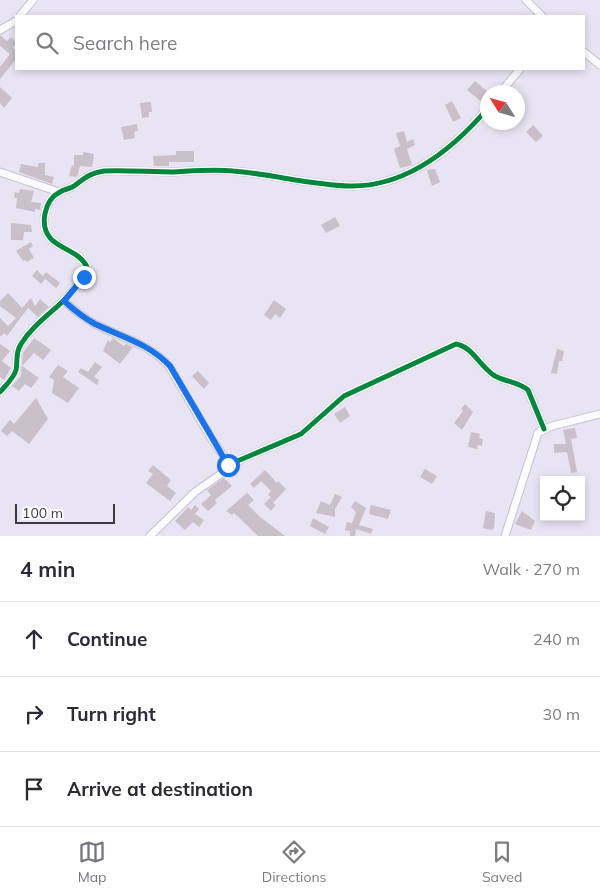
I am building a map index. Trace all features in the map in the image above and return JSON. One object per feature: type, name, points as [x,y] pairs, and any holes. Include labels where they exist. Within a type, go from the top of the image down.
[{"type":"street","points":[[21,15],[33,0]]},
{"type":"street","points":[[526,0],[541,15]]},
{"type":"street","points":[[0,30],[15,22]]},
{"type":"street","points":[[585,53],[600,64]]},
{"type":"street","points":[[507,85],[519,70]]},
{"type":"street","points":[[0,392],[14,375],[16,352],[27,335],[64,301],[84,277],[87,268],[84,261],[51,239],[45,228],[45,213],[50,200],[59,192],[72,188],[84,177],[94,172],[112,171],[231,170],[330,185],[352,186],[380,183],[418,169],[438,156],[465,136],[480,118]]},
{"type":"street","points":[[0,172],[59,192]]},
{"type":"street","points":[[64,301],[94,323],[132,339],[160,356],[170,366],[228,465]]},
{"type":"street","points":[[150,536],[195,492],[225,471],[228,465],[301,434],[344,396],[456,344],[465,346],[495,376],[524,386],[528,390],[544,429]]},
{"type":"street","points":[[505,536],[537,436],[544,429],[600,414]]},
{"type":"building","points":[[0,35],[7,41],[11,37],[15,41],[13,48],[15,50],[15,60],[0,79],[0,67],[10,54],[0,46]]},
{"type":"building","points":[[475,81],[480,85],[480,101],[467,90]]},
{"type":"building","points":[[0,87],[12,98],[4,108],[0,103]]},
{"type":"building","points":[[452,101],[461,118],[453,122],[445,105]]},
{"type":"building","points":[[151,102],[152,112],[149,112],[149,117],[142,118],[140,103]]},
{"type":"building","points":[[137,124],[138,131],[134,132],[135,138],[124,140],[121,127]]},
{"type":"building","points":[[533,125],[543,136],[536,142],[526,132]]},
{"type":"building","points":[[404,131],[407,142],[413,139],[415,145],[407,149],[412,165],[400,168],[394,149],[400,146],[396,133]]},
{"type":"building","points":[[176,151],[194,151],[194,162],[169,162],[169,166],[154,166],[153,156],[176,155]]},
{"type":"building","points":[[83,152],[94,154],[92,167],[80,166],[77,177],[69,176],[72,165],[74,166],[74,155],[83,155]]},
{"type":"building","points":[[38,163],[45,163],[45,175],[54,177],[52,184],[19,172],[21,164],[38,167]]},
{"type":"building","points":[[435,169],[440,182],[432,186],[427,170]]},
{"type":"building","points":[[20,189],[34,191],[31,202],[41,203],[40,210],[35,209],[35,212],[16,208],[17,198],[14,198],[15,192],[19,193]]},
{"type":"building","points":[[335,217],[340,226],[326,233],[321,225]]},
{"type":"building","points":[[11,223],[31,225],[32,232],[24,232],[23,240],[11,240]]},
{"type":"building","points":[[31,242],[33,246],[29,249],[34,258],[27,262],[23,261],[16,251]]},
{"type":"building","points":[[37,270],[43,276],[46,272],[60,283],[56,288],[45,279],[41,284],[32,276]]},
{"type":"building","points":[[8,293],[22,308],[31,298],[35,306],[40,299],[49,307],[38,317],[28,308],[7,336],[4,333],[0,337],[0,318],[8,326],[16,318],[0,306],[0,301]]},
{"type":"building","points":[[274,300],[286,309],[280,318],[275,314],[271,320],[264,315]]},
{"type":"building","points":[[34,338],[51,350],[43,360],[34,353],[22,366],[39,378],[31,388],[25,384],[19,391],[12,386],[21,376],[23,353]]},
{"type":"building","points":[[113,338],[124,346],[126,344],[133,347],[120,364],[103,351],[108,340],[110,342]]},
{"type":"building","points":[[0,344],[10,351],[2,361],[11,368],[4,380],[0,377]]},
{"type":"building","points":[[557,349],[564,351],[562,361],[559,361],[557,374],[551,373]]},
{"type":"building","points":[[95,362],[102,367],[94,377],[99,380],[97,385],[78,372],[81,368],[88,372]]},
{"type":"building","points":[[58,365],[68,371],[63,377],[79,388],[68,403],[52,393],[54,380],[49,377]]},
{"type":"building","points":[[198,371],[209,383],[204,389],[192,376]]},
{"type":"building","points":[[36,398],[48,419],[29,444],[12,431],[7,436],[1,431],[10,420],[14,424]]},
{"type":"building","points":[[465,404],[473,412],[462,430],[454,423],[463,411],[461,409]]},
{"type":"building","points":[[345,407],[350,416],[340,423],[334,414]]},
{"type":"building","points":[[575,428],[577,438],[571,439],[577,472],[571,473],[567,452],[554,453],[554,444],[566,444],[563,430]]},
{"type":"building","points":[[471,432],[480,434],[479,438],[483,439],[482,446],[478,445],[477,449],[468,447]]},
{"type":"building","points":[[153,465],[171,480],[167,486],[176,493],[170,501],[146,483],[153,474],[148,471]]},
{"type":"building","points":[[425,469],[437,476],[432,484],[420,477]]},
{"type":"building","points":[[265,470],[277,483],[278,481],[286,489],[273,503],[276,505],[271,511],[264,504],[271,497],[268,495],[271,491],[261,481],[254,488],[250,484]]},
{"type":"building","points":[[224,478],[232,486],[215,500],[217,503],[208,511],[201,504],[211,495],[207,490]]},
{"type":"building","points":[[247,493],[254,500],[248,505],[285,536],[258,536],[234,513],[232,515],[226,511]]},
{"type":"building","points":[[335,494],[342,497],[335,509],[335,517],[316,513],[321,501],[330,505]]},
{"type":"building","points":[[355,501],[366,508],[359,525],[373,529],[371,534],[356,529],[355,536],[350,536],[350,531],[345,530],[347,522],[352,523],[356,512],[351,507]]},
{"type":"building","points":[[195,505],[199,509],[195,514],[204,520],[199,527],[193,522],[185,530],[175,521],[188,507],[191,510]]},
{"type":"building","points":[[371,505],[391,510],[388,519],[369,514]]},
{"type":"building","points":[[486,511],[495,513],[494,528],[492,530],[483,528]]},
{"type":"building","points":[[522,511],[535,521],[531,530],[515,524]]},
{"type":"building","points":[[313,518],[329,527],[325,534],[310,526]]},
{"type":"cycle path","points":[[0,392],[15,373],[17,354],[21,344],[37,325],[66,299],[81,279],[87,267],[80,258],[55,243],[47,234],[44,221],[47,207],[50,201],[62,191],[91,175],[104,171],[173,172],[226,170],[306,182],[350,186],[371,185],[409,173],[427,163],[460,138],[480,117]]},
{"type":"cycle path","points":[[228,465],[301,434],[344,396],[456,344],[472,353],[495,376],[521,385],[528,390],[544,429]]},
{"type":"route","points":[[84,277],[64,301],[78,314],[94,323],[148,347],[170,366],[228,465]]}]
